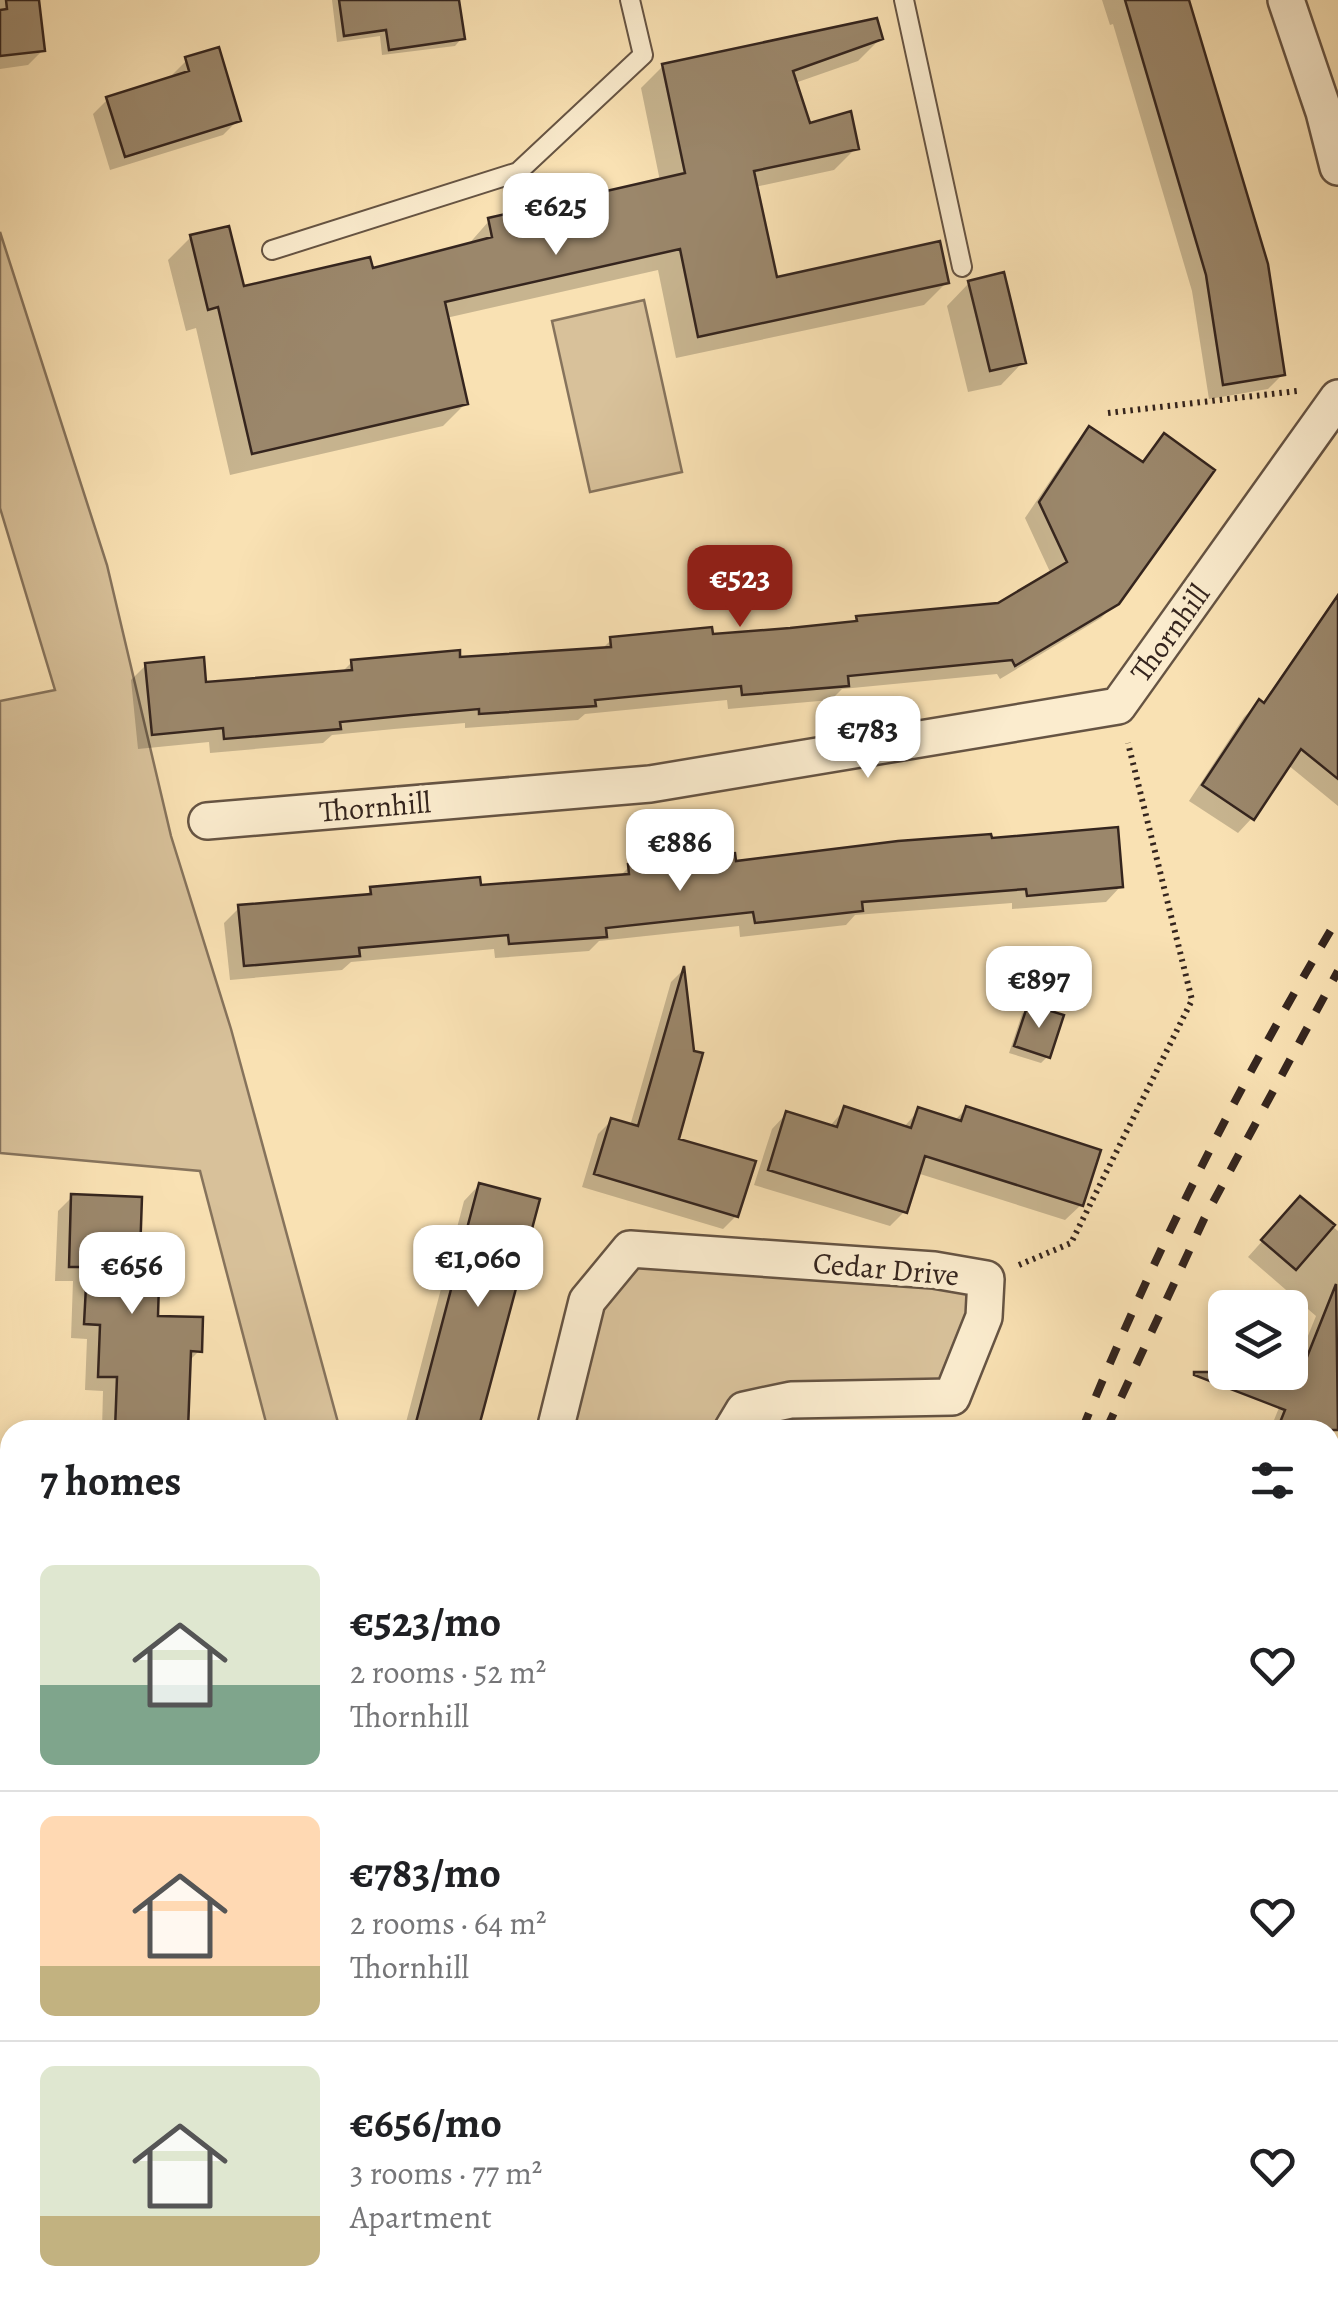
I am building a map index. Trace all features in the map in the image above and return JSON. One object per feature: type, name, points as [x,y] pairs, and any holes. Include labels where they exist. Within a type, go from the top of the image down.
[{"type":"street","points":[[1286,0],[1338,167]]},
{"type":"street","name":"Thornhill","points":[[207,821],[650,784],[1118,706],[1338,398]]},
{"type":"street","name":"Cedar Drive","points":[[557,1420],[587,1301],[630,1249],[934,1270],[986,1279],[984,1317],[952,1398],[792,1400],[744,1410],[738,1420]]},
{"type":"lane","points":[[272,250],[518,172],[642,55],[630,0]]},
{"type":"lane","points":[[904,0],[962,267]]},
{"type":"path","points":[[1108,413],[1300,391]]},
{"type":"path","points":[[986,1279],[1071,1243],[1192,1000],[1118,706]]},
{"type":"shaded area","points":[[0,232],[107,565],[171,836],[231,1029],[337,1420],[265,1420],[200,1171],[0,1153],[0,701],[55,690],[0,508]]},
{"type":"shaded area","points":[[644,300],[682,472],[590,492],[552,321]]},
{"type":"shaded area","points":[[638,1265],[973,1290],[972,1321],[941,1389],[772,1420],[571,1420],[604,1303]]},
{"type":"building","points":[[6,0],[39,0],[45,51],[0,56],[0,10],[7,9]]},
{"type":"building","points":[[339,0],[459,0],[465,39],[389,50],[386,30],[344,36]]},
{"type":"building","points":[[1125,0],[1189,0],[1268,264],[1285,375],[1223,385],[1206,275]]},
{"type":"building","points":[[877,18],[883,39],[793,71],[810,123],[851,111],[859,149],[754,171],[777,277],[940,241],[949,283],[698,337],[680,249],[445,302],[468,404],[252,454],[218,307],[208,310],[190,235],[229,226],[244,286],[370,257],[373,268],[492,237],[488,218],[685,173],[662,64]]},
{"type":"building","points":[[219,47],[241,121],[125,157],[106,97],[189,71],[185,57]]},
{"type":"building","points":[[1004,272],[1026,363],[990,371],[968,281]]},
{"type":"building","points":[[1089,426],[1143,462],[1164,433],[1215,470],[1119,604],[1015,666],[1012,660],[848,676],[849,686],[742,695],[741,686],[595,700],[596,706],[411,715],[340,722],[341,729],[224,739],[223,728],[152,735],[145,663],[204,657],[206,682],[352,670],[351,660],[460,650],[460,657],[611,647],[610,637],[712,627],[713,634],[790,628],[857,621],[856,616],[998,603],[1067,562],[1039,502]]},
{"type":"building","points":[[1338,595],[1338,779],[1301,749],[1254,820],[1202,785],[1259,699],[1264,703]]},
{"type":"building","points":[[1118,827],[1123,887],[1027,896],[1026,889],[862,902],[863,911],[755,923],[753,912],[606,928],[607,937],[509,944],[508,935],[359,948],[360,956],[244,966],[238,905],[371,894],[370,887],[480,877],[481,885],[629,874],[628,864],[735,853],[736,861],[898,841]]},
{"type":"building","points":[[684,966],[694,1051],[703,1053],[679,1139],[756,1161],[738,1217],[594,1174],[611,1118],[638,1126]]},
{"type":"building","points":[[1028,1004],[1064,1015],[1050,1058],[1014,1046]]},
{"type":"building","points":[[844,1106],[911,1128],[918,1107],[961,1121],[966,1106],[1101,1150],[1083,1206],[925,1156],[907,1213],[768,1170],[786,1111],[837,1127]]},
{"type":"building","points":[[479,1183],[540,1199],[481,1420],[417,1420]]},
{"type":"building","points":[[71,1194],[142,1197],[139,1283],[159,1284],[158,1316],[203,1317],[202,1352],[191,1351],[188,1420],[115,1420],[117,1377],[98,1377],[100,1325],[84,1324],[87,1267],[69,1267]]},
{"type":"building","points":[[1300,1196],[1335,1225],[1296,1270],[1261,1240]]},
{"type":"building","points":[[1336,1284],[1338,1420],[1281,1420],[1285,1410],[1233,1390],[1308,1390],[1308,1354]]},
{"type":"building","points":[[1208,1372],[1208,1380],[1194,1375]]},
{"type":"railway","points":[[1086,1420],[1200,1169],[1338,918]]},
{"type":"railway","points":[[1111,1420],[1204,1219],[1338,971]]}]
